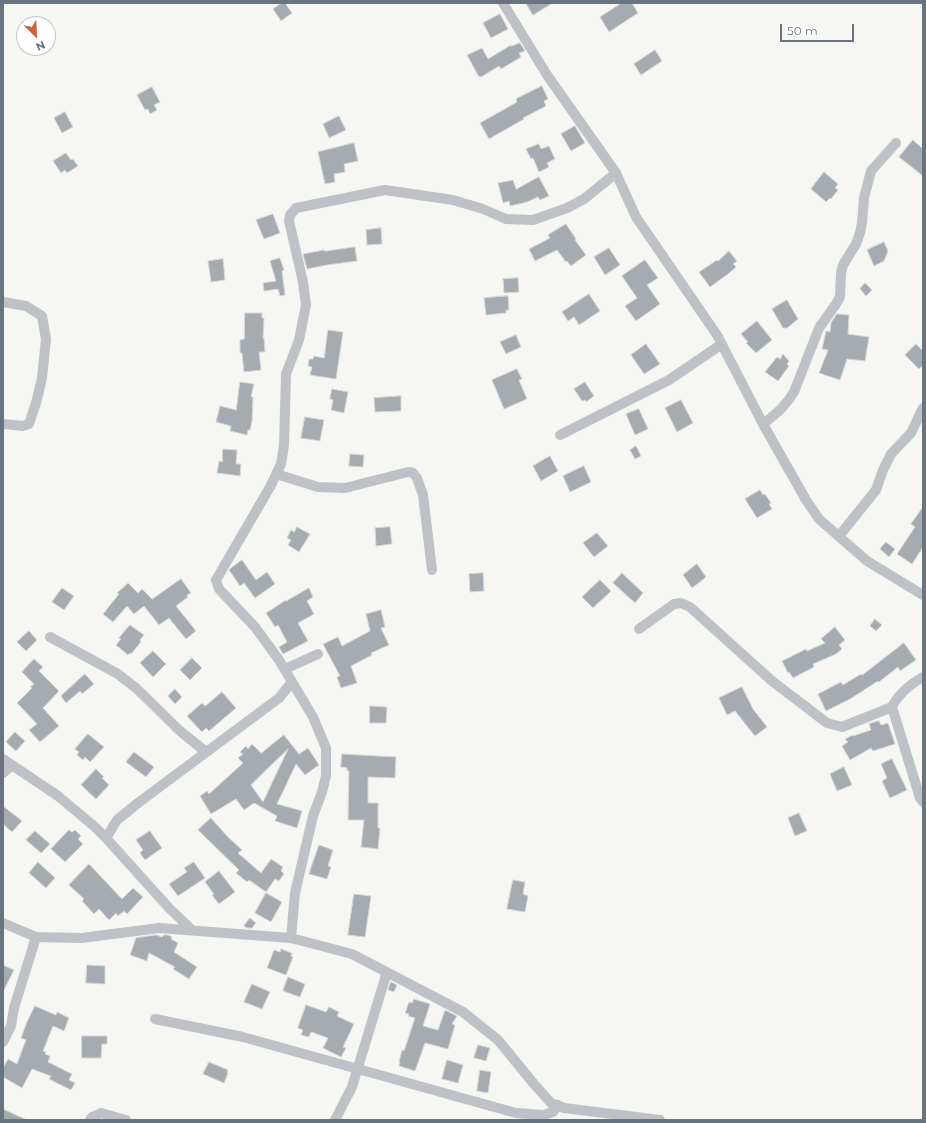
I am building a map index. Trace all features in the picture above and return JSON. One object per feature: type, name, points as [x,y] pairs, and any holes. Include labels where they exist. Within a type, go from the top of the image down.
[{"type":"street","points":[[503,3],[547,75],[616,173],[636,217],[717,335],[763,424],[806,500],[819,519],[867,561],[923,596]]},
{"type":"street","points":[[763,424],[785,406],[794,392],[819,328],[840,297],[841,273],[843,265],[856,244],[862,224],[864,198],[871,171],[896,143]]},
{"type":"street","points":[[291,938],[295,893],[314,816],[326,776],[326,748],[313,718],[280,660],[255,627],[220,589],[216,580],[270,487],[281,464],[284,445],[286,374],[299,340],[306,305],[303,282],[289,221],[290,215],[296,208],[385,190],[453,200],[483,209],[506,219],[533,220],[567,208],[584,199],[616,173]]},
{"type":"street","points":[[3,302],[26,306],[42,316],[46,339],[42,378],[29,424],[23,426],[3,424]]},
{"type":"street","points":[[560,435],[669,380],[722,344]]},
{"type":"street","points":[[839,536],[876,490],[891,454],[911,433],[923,408]]},
{"type":"street","points":[[276,474],[318,487],[345,488],[408,472],[412,473],[417,478],[423,495],[432,570]]},
{"type":"street","points":[[639,629],[674,604],[681,603],[690,607],[772,681],[827,723],[842,727],[892,708]]},
{"type":"street","points":[[50,637],[118,674],[136,688],[180,731],[206,752]]},
{"type":"street","points":[[285,669],[318,654]]},
{"type":"street","points":[[923,677],[912,683],[895,700],[892,708],[920,798],[923,802]]},
{"type":"street","points":[[106,838],[117,820],[279,698],[292,682]]},
{"type":"street","points":[[3,773],[7,763],[58,796],[106,838],[169,908],[192,930]]},
{"type":"street","points":[[3,923],[36,937],[82,938],[158,928],[291,938],[352,954],[463,1012],[498,1040],[551,1103],[591,1116],[640,1116],[660,1120]]},
{"type":"street","points":[[3,1042],[11,1026],[14,1008],[36,937]]},
{"type":"street","points":[[335,1120],[352,1087],[387,972]]},
{"type":"street","points":[[155,1018],[243,1037],[516,1113],[544,1114],[553,1112],[558,1105]]},
{"type":"street","points":[[90,1120],[101,1113],[126,1120]]},
{"type":"building","points":[[282,3],[285,3],[292,13],[281,21],[273,9]]},
{"type":"building","points":[[526,3],[553,3],[533,15]]},
{"type":"building","points":[[622,3],[632,3],[638,13],[609,32],[600,17]]},
{"type":"building","points":[[500,14],[508,29],[491,38],[483,23]]},
{"type":"building","points":[[520,43],[525,51],[519,53],[521,57],[501,69],[499,66],[481,77],[479,77],[467,55],[482,48],[488,59],[511,45]]},
{"type":"building","points":[[655,50],[662,61],[641,75],[634,64]]},
{"type":"building","points":[[542,86],[548,99],[544,101],[546,106],[489,139],[480,123],[517,102],[516,99]]},
{"type":"building","points":[[152,87],[160,102],[154,105],[157,110],[150,114],[148,109],[145,110],[137,95]]},
{"type":"building","points":[[65,112],[73,127],[62,133],[54,118]]},
{"type":"building","points":[[339,116],[346,130],[329,138],[323,124]]},
{"type":"building","points":[[575,126],[585,143],[571,151],[561,134]]},
{"type":"building","points":[[913,140],[923,149],[923,176],[899,157]]},
{"type":"building","points":[[354,143],[358,161],[344,164],[345,172],[334,174],[335,182],[325,184],[318,152]]},
{"type":"building","points":[[539,144],[541,149],[549,146],[555,159],[547,163],[549,167],[539,172],[533,158],[531,159],[526,149]]},
{"type":"building","points":[[66,153],[78,166],[67,173],[65,170],[61,173],[53,161]]},
{"type":"building","points":[[824,172],[838,184],[835,188],[838,190],[831,199],[830,198],[826,202],[811,189]]},
{"type":"building","points":[[539,177],[549,196],[540,200],[538,197],[527,202],[510,206],[509,201],[503,203],[498,183],[513,180],[516,189]]},
{"type":"building","points":[[273,214],[280,233],[264,239],[256,220]]},
{"type":"building","points":[[566,224],[586,255],[571,266],[557,250],[535,261],[529,249],[550,238],[548,235]]},
{"type":"building","points":[[381,228],[382,244],[367,245],[366,230]]},
{"type":"building","points":[[884,242],[888,251],[884,261],[874,266],[867,250]]},
{"type":"building","points":[[355,247],[357,261],[307,269],[303,254]]},
{"type":"building","points":[[609,248],[620,265],[605,275],[594,257]]},
{"type":"building","points":[[729,251],[737,261],[733,264],[736,267],[710,287],[699,272],[717,260],[718,261]]},
{"type":"building","points":[[280,258],[284,270],[282,271],[285,295],[280,296],[278,289],[264,291],[263,283],[276,281],[270,261]]},
{"type":"building","points":[[223,259],[225,280],[211,282],[208,261]]},
{"type":"building","points":[[645,260],[658,278],[647,285],[660,304],[636,321],[625,306],[637,298],[622,276]]},
{"type":"building","points":[[518,278],[519,292],[504,293],[503,279]]},
{"type":"building","points":[[865,283],[872,290],[866,296],[860,289]]},
{"type":"building","points":[[589,294],[600,311],[579,325],[574,317],[568,321],[562,312]]},
{"type":"building","points":[[508,296],[509,310],[506,310],[506,313],[486,315],[484,298]]},
{"type":"building","points":[[787,300],[798,319],[787,328],[783,328],[772,309]]},
{"type":"building","points":[[245,313],[262,313],[262,318],[264,318],[263,339],[264,338],[265,352],[259,352],[261,370],[244,372],[242,353],[240,353],[240,340],[244,339]]},
{"type":"building","points":[[837,314],[849,315],[848,334],[869,337],[865,361],[847,359],[840,380],[819,373],[828,350],[822,349],[826,331],[830,332],[831,323]]},
{"type":"building","points":[[757,321],[772,340],[756,353],[746,343],[748,342],[741,334]]},
{"type":"building","points":[[328,330],[343,332],[336,379],[310,375],[312,367],[308,366],[309,359],[313,359],[314,356],[324,358]]},
{"type":"building","points":[[516,335],[521,347],[506,354],[500,342]]},
{"type":"building","points":[[646,344],[660,364],[644,374],[631,355]]},
{"type":"building","points":[[916,344],[923,351],[923,365],[919,369],[905,355]]},
{"type":"building","points":[[783,354],[789,361],[787,364],[789,366],[778,381],[765,372],[777,357],[780,359]]},
{"type":"building","points":[[517,369],[522,379],[519,380],[527,399],[504,409],[492,380]]},
{"type":"building","points":[[240,382],[254,384],[251,397],[253,397],[252,421],[247,435],[230,431],[231,426],[216,422],[220,406],[236,410]]},
{"type":"building","points":[[585,382],[594,396],[586,402],[585,400],[582,401],[574,389]]},
{"type":"building","points":[[332,389],[348,392],[344,413],[331,410],[333,400],[330,399]]},
{"type":"building","points":[[401,396],[401,411],[375,412],[374,398]]},
{"type":"building","points":[[681,400],[693,423],[677,432],[665,408]]},
{"type":"building","points":[[639,409],[648,429],[635,435],[626,414]]},
{"type":"building","points":[[305,417],[324,420],[320,441],[301,438]]},
{"type":"building","points":[[636,446],[641,456],[635,459],[630,450]]},
{"type":"building","points":[[223,449],[237,450],[236,464],[241,464],[240,476],[217,473],[219,461],[222,462]]},
{"type":"building","points":[[350,454],[364,455],[363,467],[349,466]]},
{"type":"building","points":[[550,456],[558,471],[541,481],[533,466]]},
{"type":"building","points":[[584,466],[591,482],[570,492],[563,476]]},
{"type":"building","points":[[760,490],[763,495],[765,494],[771,503],[769,504],[772,509],[757,518],[745,499]]},
{"type":"building","points":[[923,507],[923,547],[912,564],[897,554],[915,527],[911,524]]},
{"type":"building","points":[[297,527],[310,534],[299,552],[288,545],[291,540],[287,538],[291,530],[294,532]]},
{"type":"building","points":[[390,527],[392,544],[376,546],[375,528]]},
{"type":"building","points":[[597,533],[608,546],[594,557],[583,543]]},
{"type":"building","points":[[886,542],[895,549],[889,557],[880,549]]},
{"type":"building","points":[[242,560],[256,580],[267,572],[275,584],[255,598],[244,583],[240,586],[229,570]]},
{"type":"building","points":[[697,564],[706,577],[692,588],[683,575]]},
{"type":"building","points":[[483,573],[484,591],[470,592],[469,574]]},
{"type":"building","points":[[622,573],[643,593],[635,603],[613,583]]},
{"type":"building","points":[[181,579],[191,593],[176,606],[196,631],[186,639],[169,618],[159,625],[144,606],[134,614],[127,606],[113,622],[103,614],[119,594],[117,593],[128,583],[138,593],[142,589],[152,599]]},
{"type":"building","points":[[600,580],[611,591],[593,608],[582,597]]},
{"type":"building","points":[[62,588],[74,596],[64,610],[52,602]]},
{"type":"building","points":[[309,588],[313,597],[307,601],[314,614],[298,623],[308,641],[283,654],[279,647],[287,642],[278,625],[275,627],[266,613]]},
{"type":"building","points":[[381,610],[385,627],[381,628],[389,645],[371,653],[372,655],[351,666],[357,683],[341,688],[337,677],[340,676],[323,644],[338,637],[342,646],[370,631],[366,614]]},
{"type":"building","points":[[875,619],[882,625],[876,631],[870,626]]},
{"type":"building","points":[[130,625],[144,635],[140,640],[141,642],[131,654],[130,653],[128,655],[116,645],[121,639],[119,638]]},
{"type":"building","points":[[835,627],[845,640],[839,645],[842,649],[836,654],[813,664],[814,667],[793,678],[789,672],[788,673],[782,661],[806,649],[807,651],[825,643],[821,639]]},
{"type":"building","points":[[29,631],[37,640],[26,651],[17,642]]},
{"type":"building","points":[[904,643],[916,660],[900,671],[898,667],[879,682],[878,681],[850,699],[826,711],[818,694],[841,682],[843,685],[861,674],[862,675]]},
{"type":"building","points":[[153,651],[166,664],[153,677],[140,663]]},
{"type":"building","points":[[192,658],[202,668],[190,680],[180,670]]},
{"type":"building","points":[[34,659],[43,667],[39,671],[59,691],[43,708],[59,726],[40,742],[29,730],[37,724],[17,703],[34,684],[22,672]]},
{"type":"building","points":[[85,674],[94,684],[82,694],[80,691],[66,703],[61,696]]},
{"type":"building","points":[[742,687],[753,709],[767,727],[755,736],[735,711],[727,715],[719,698]]},
{"type":"building","points":[[175,689],[182,697],[175,704],[168,696]]},
{"type":"building","points":[[222,692],[236,708],[209,731],[206,728],[202,732],[187,716],[202,703],[205,706]]},
{"type":"building","points":[[370,706],[387,707],[386,723],[370,723]]},
{"type":"building","points":[[879,721],[881,725],[888,723],[895,744],[873,751],[871,748],[850,760],[842,746],[848,742],[845,739],[871,730],[869,724]]},
{"type":"building","points":[[15,732],[25,741],[16,751],[6,742]]},
{"type":"building","points":[[88,734],[104,747],[90,762],[85,757],[83,760],[77,755],[79,752],[75,749]]},
{"type":"building","points":[[284,735],[299,754],[308,748],[319,765],[305,775],[296,764],[277,804],[302,811],[297,828],[275,821],[277,816],[254,803],[244,810],[236,799],[211,814],[200,796],[207,791],[209,794],[243,763],[238,758],[243,754],[240,752],[246,746],[248,749],[252,744],[261,753]],"holes":[[[288,749],[263,802],[251,785]]]},
{"type":"building","points":[[134,752],[154,767],[146,777],[126,762]]},
{"type":"building","points":[[342,754],[396,757],[395,778],[368,777],[368,803],[378,803],[378,828],[380,828],[378,849],[361,847],[364,820],[348,820],[349,771],[347,771],[347,768],[341,767]]},
{"type":"building","points":[[892,759],[907,790],[890,798],[882,781],[887,778],[881,764]]},
{"type":"building","points":[[844,767],[852,785],[837,791],[830,774]]},
{"type":"building","points":[[96,769],[109,785],[96,799],[81,785]]},
{"type":"building","points":[[3,806],[22,821],[12,832],[3,824]]},
{"type":"building","points":[[799,813],[807,831],[795,836],[788,818]]},
{"type":"building","points":[[211,818],[242,850],[238,853],[261,873],[271,859],[283,867],[281,871],[284,874],[279,881],[275,879],[266,892],[249,880],[247,882],[236,873],[239,870],[198,830]]},
{"type":"building","points":[[69,830],[72,832],[75,830],[81,836],[78,839],[83,844],[65,862],[51,849]]},
{"type":"building","points":[[35,831],[50,844],[41,853],[26,840]]},
{"type":"building","points":[[150,831],[162,848],[145,860],[140,853],[143,850],[136,840]]},
{"type":"building","points":[[319,845],[333,850],[328,866],[331,867],[327,879],[309,874]]},
{"type":"building","points":[[38,862],[55,878],[46,888],[29,873]]},
{"type":"building","points":[[194,862],[205,878],[178,896],[169,884],[187,872],[184,868]]},
{"type":"building","points":[[89,864],[122,899],[133,888],[143,897],[127,914],[124,911],[118,916],[116,913],[109,920],[99,909],[94,914],[82,901],[84,899],[69,885]]},
{"type":"building","points":[[219,871],[235,892],[219,904],[205,882]]},
{"type":"building","points":[[513,880],[525,882],[523,894],[528,896],[525,912],[507,909]]},
{"type":"building","points":[[266,893],[282,902],[271,922],[255,913]]},
{"type":"building","points":[[354,894],[371,896],[365,937],[348,935]]},
{"type":"building","points":[[250,918],[256,923],[252,928],[247,928],[244,926]]},
{"type":"building","points":[[156,935],[162,937],[164,935],[168,935],[172,937],[171,939],[178,943],[174,952],[197,967],[189,979],[173,969],[175,967],[149,953],[147,961],[130,955],[136,938]]},
{"type":"building","points":[[281,949],[292,953],[291,956],[293,957],[286,975],[267,968],[274,950],[280,952]]},
{"type":"building","points":[[3,965],[14,970],[3,992]]},
{"type":"building","points":[[87,965],[105,966],[105,984],[86,983]]},
{"type":"building","points":[[288,977],[305,984],[300,997],[283,991]]},
{"type":"building","points":[[391,982],[397,985],[394,992],[388,990]]},
{"type":"building","points":[[252,984],[270,992],[262,1009],[244,1002]]},
{"type":"building","points":[[414,999],[430,1004],[423,1026],[438,1030],[445,1010],[457,1016],[452,1024],[455,1025],[448,1049],[425,1043],[415,1071],[399,1066],[402,1050],[404,1051],[415,1018],[408,1016],[409,1014],[405,1013],[409,1002],[412,1003]]},
{"type":"building","points":[[306,1005],[326,1012],[329,1007],[339,1012],[337,1016],[354,1024],[343,1047],[346,1048],[341,1057],[323,1048],[328,1038],[311,1032],[309,1037],[301,1035],[303,1030],[298,1028]]},
{"type":"building","points":[[35,1006],[56,1015],[57,1012],[69,1018],[64,1031],[53,1026],[43,1051],[46,1052],[45,1054],[50,1056],[48,1062],[72,1074],[69,1080],[75,1083],[71,1090],[49,1079],[51,1076],[32,1069],[22,1088],[3,1077],[3,1068],[8,1059],[17,1064],[26,1040],[21,1038]]},
{"type":"building","points":[[82,1036],[107,1036],[107,1044],[102,1044],[101,1058],[82,1058]]},
{"type":"building","points":[[478,1045],[490,1048],[486,1061],[474,1058]]},
{"type":"building","points":[[447,1060],[463,1065],[458,1083],[442,1079]]},
{"type":"building","points":[[209,1062],[228,1070],[224,1083],[203,1074]]},
{"type":"building","points":[[480,1070],[491,1072],[488,1093],[477,1091]]},
{"type":"building","points":[[3,1109],[27,1120],[3,1120]]}]
